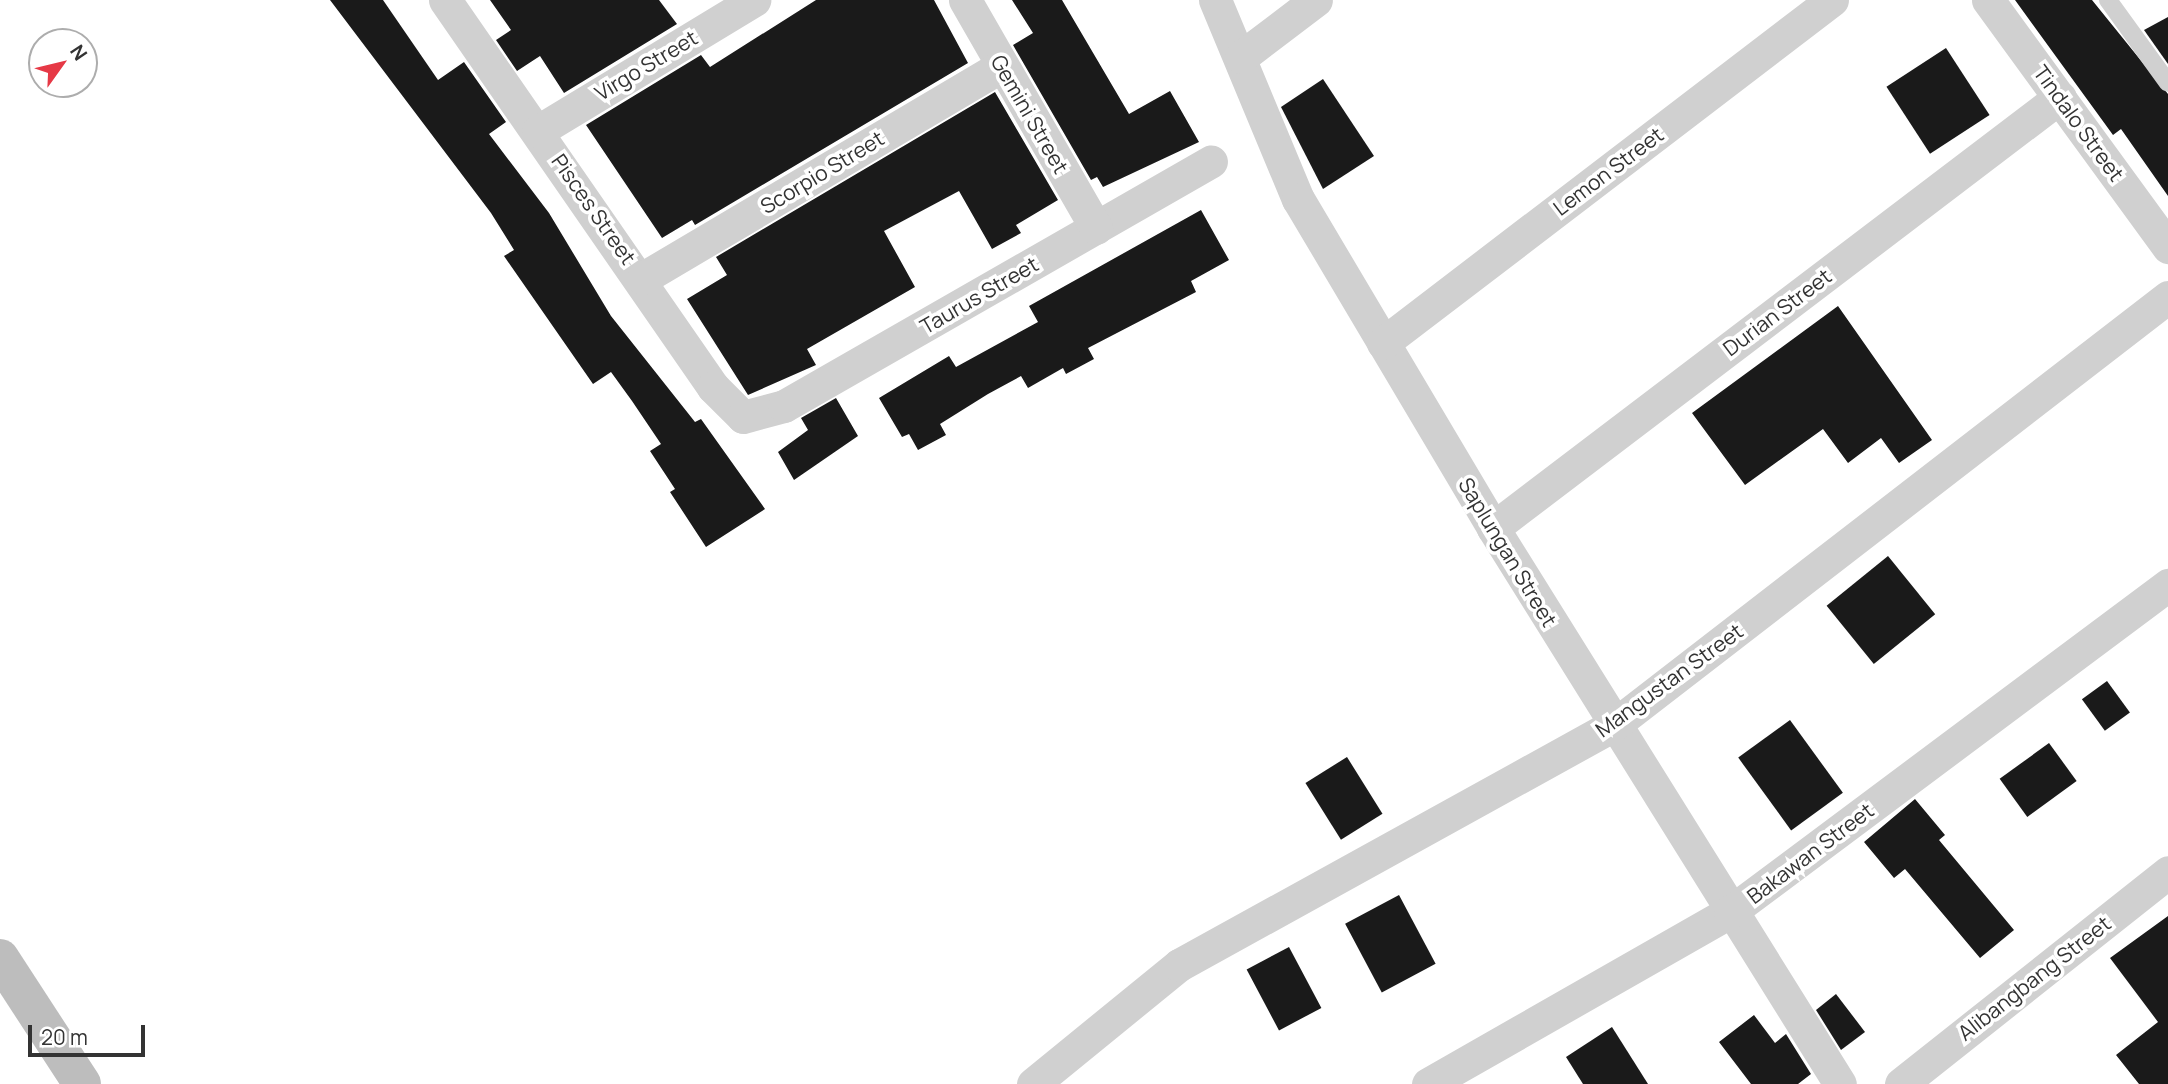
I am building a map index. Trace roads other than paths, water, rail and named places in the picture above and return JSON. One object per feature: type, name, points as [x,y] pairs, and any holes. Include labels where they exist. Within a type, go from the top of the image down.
[{"type":"main road","points":[[0,958],[82,1084]]},
{"type":"street","name":"Pisces Street","points":[[445,0],[643,278],[720,397],[743,417]]},
{"type":"street","name":"Virgo Street","points":[[538,131],[705,12],[754,0]]},
{"type":"street","name":"Gemini Street","points":[[965,0],[1096,228]]},
{"type":"street","name":"Saplungan Street","points":[[1215,0],[1298,199],[1493,528],[1730,912],[1840,1084]]},
{"type":"street","points":[[1241,57],[1316,0]]},
{"type":"street","name":"Lemon Street","points":[[1383,342],[1832,0]]},
{"type":"street","name":"Tindalo Street","points":[[1989,0],[2168,247]]},
{"type":"street","name":"Scorpio Street","points":[[643,278],[1001,66]]},
{"type":"street","name":"Durian Street","points":[[1493,528],[2060,97]]},
{"type":"street","name":"Taurus Street","points":[[743,417],[784,406],[1211,161]]},
{"type":"street","name":"Mangustan Street","points":[[1033,1084],[1179,965],[1614,725],[2168,297]]},
{"type":"street","name":"Bakawan Street","points":[[1428,1084],[1730,912],[2168,585]]},
{"type":"street","name":"Alibangbang Street","points":[[1900,1084],[2168,872]]},
{"type":"lane","points":[[2108,0],[2168,83]]}]
